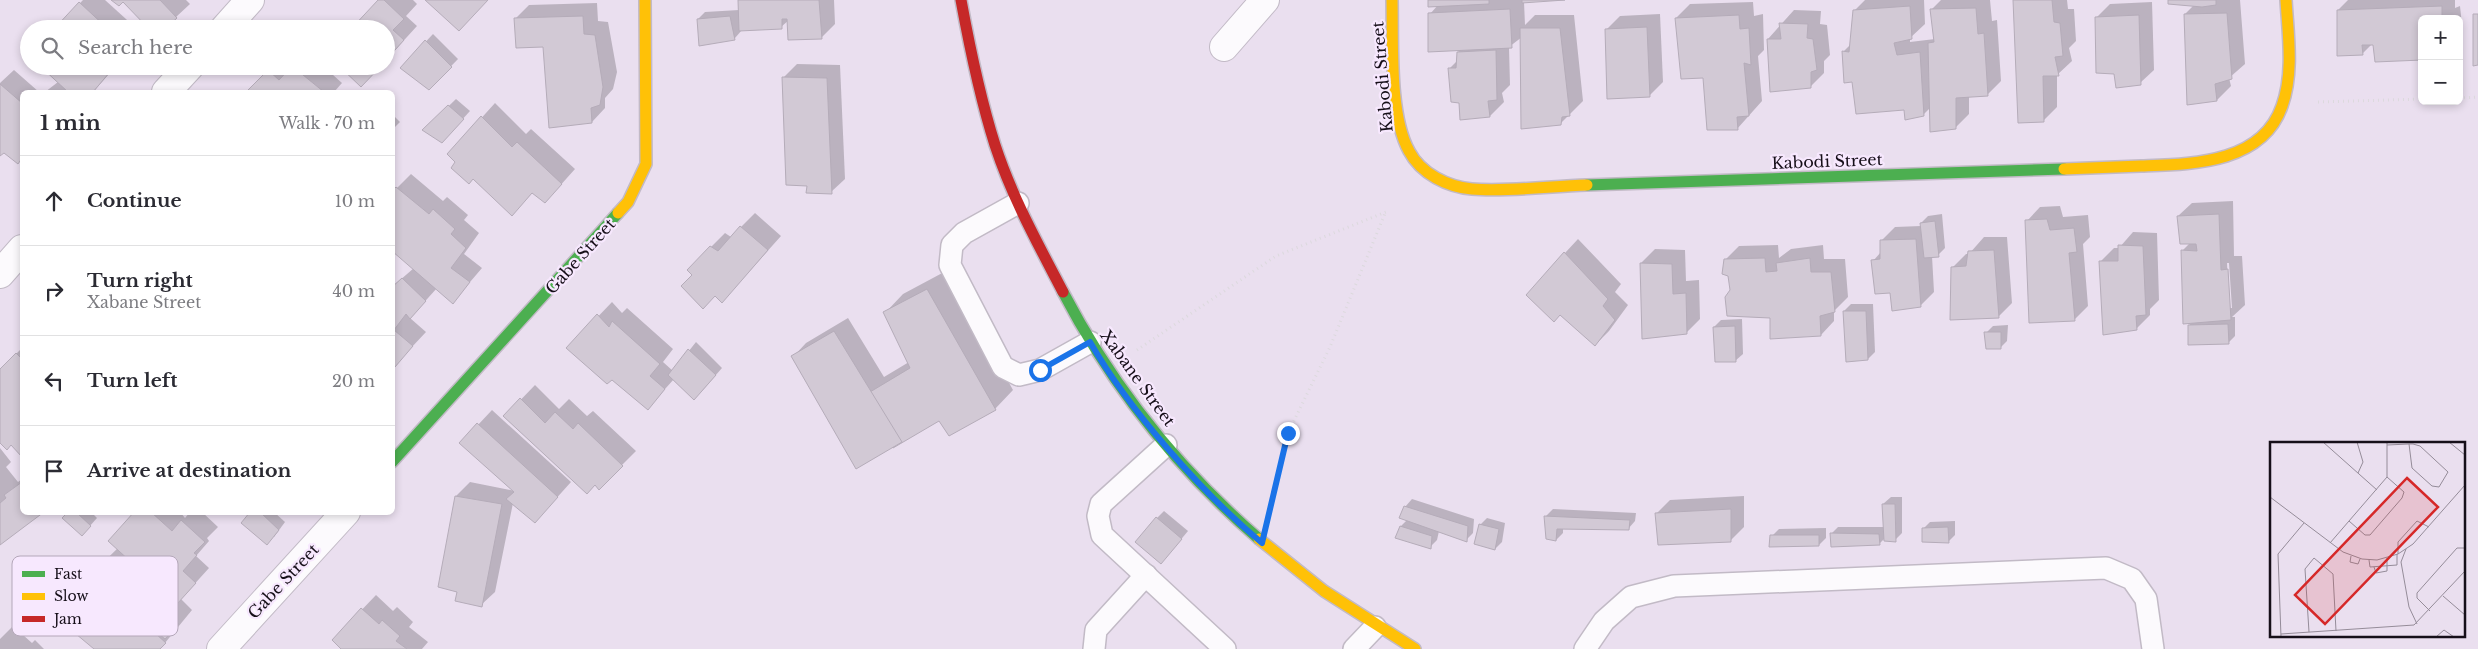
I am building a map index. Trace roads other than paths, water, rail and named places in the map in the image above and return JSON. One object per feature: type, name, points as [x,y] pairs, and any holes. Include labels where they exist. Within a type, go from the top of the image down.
[{"type":"street","points":[[232,20],[250,0]]},
{"type":"street","name":"Gabe Street","points":[[395,459],[594,242],[628,202],[646,164],[644,0]]},
{"type":"street","name":"Xabane Street","points":[[961,0],[976,77],[989,126],[1018,203],[1030,233],[1090,342],[1108,370],[1146,422],[1193,476],[1262,543],[1299,574],[1375,627],[1415,649]]},
{"type":"street","points":[[1224,47],[1265,0]]},
{"type":"street","name":"Kabodi Street","points":[[1392,0],[1398,110],[1403,136],[1409,151],[1435,179],[1454,187],[1473,190],[2197,164],[2223,159],[2246,149],[2277,120],[2285,104],[2289,79],[2286,0]]},
{"type":"street","points":[[168,90],[182,75]]},
{"type":"street","points":[[0,274],[20,251]]},
{"type":"street","name":"Gabe Street","points":[[220,649],[343,515]]},
{"type":"lane","points":[[1018,203],[964,233],[952,245],[950,265],[980,324],[1003,367],[1019,375],[1040,370],[1090,342]]},
{"type":"lane","points":[[1166,445],[1100,504],[1098,516],[1102,535],[1225,649]]},
{"type":"lane","points":[[1585,649],[1604,621],[1631,598],[1674,586],[2106,568],[2132,579],[2146,600],[2153,649]]},
{"type":"lane","points":[[1094,649],[1096,630],[1146,576]]},
{"type":"lane","points":[[1354,649],[1375,627]]}]
